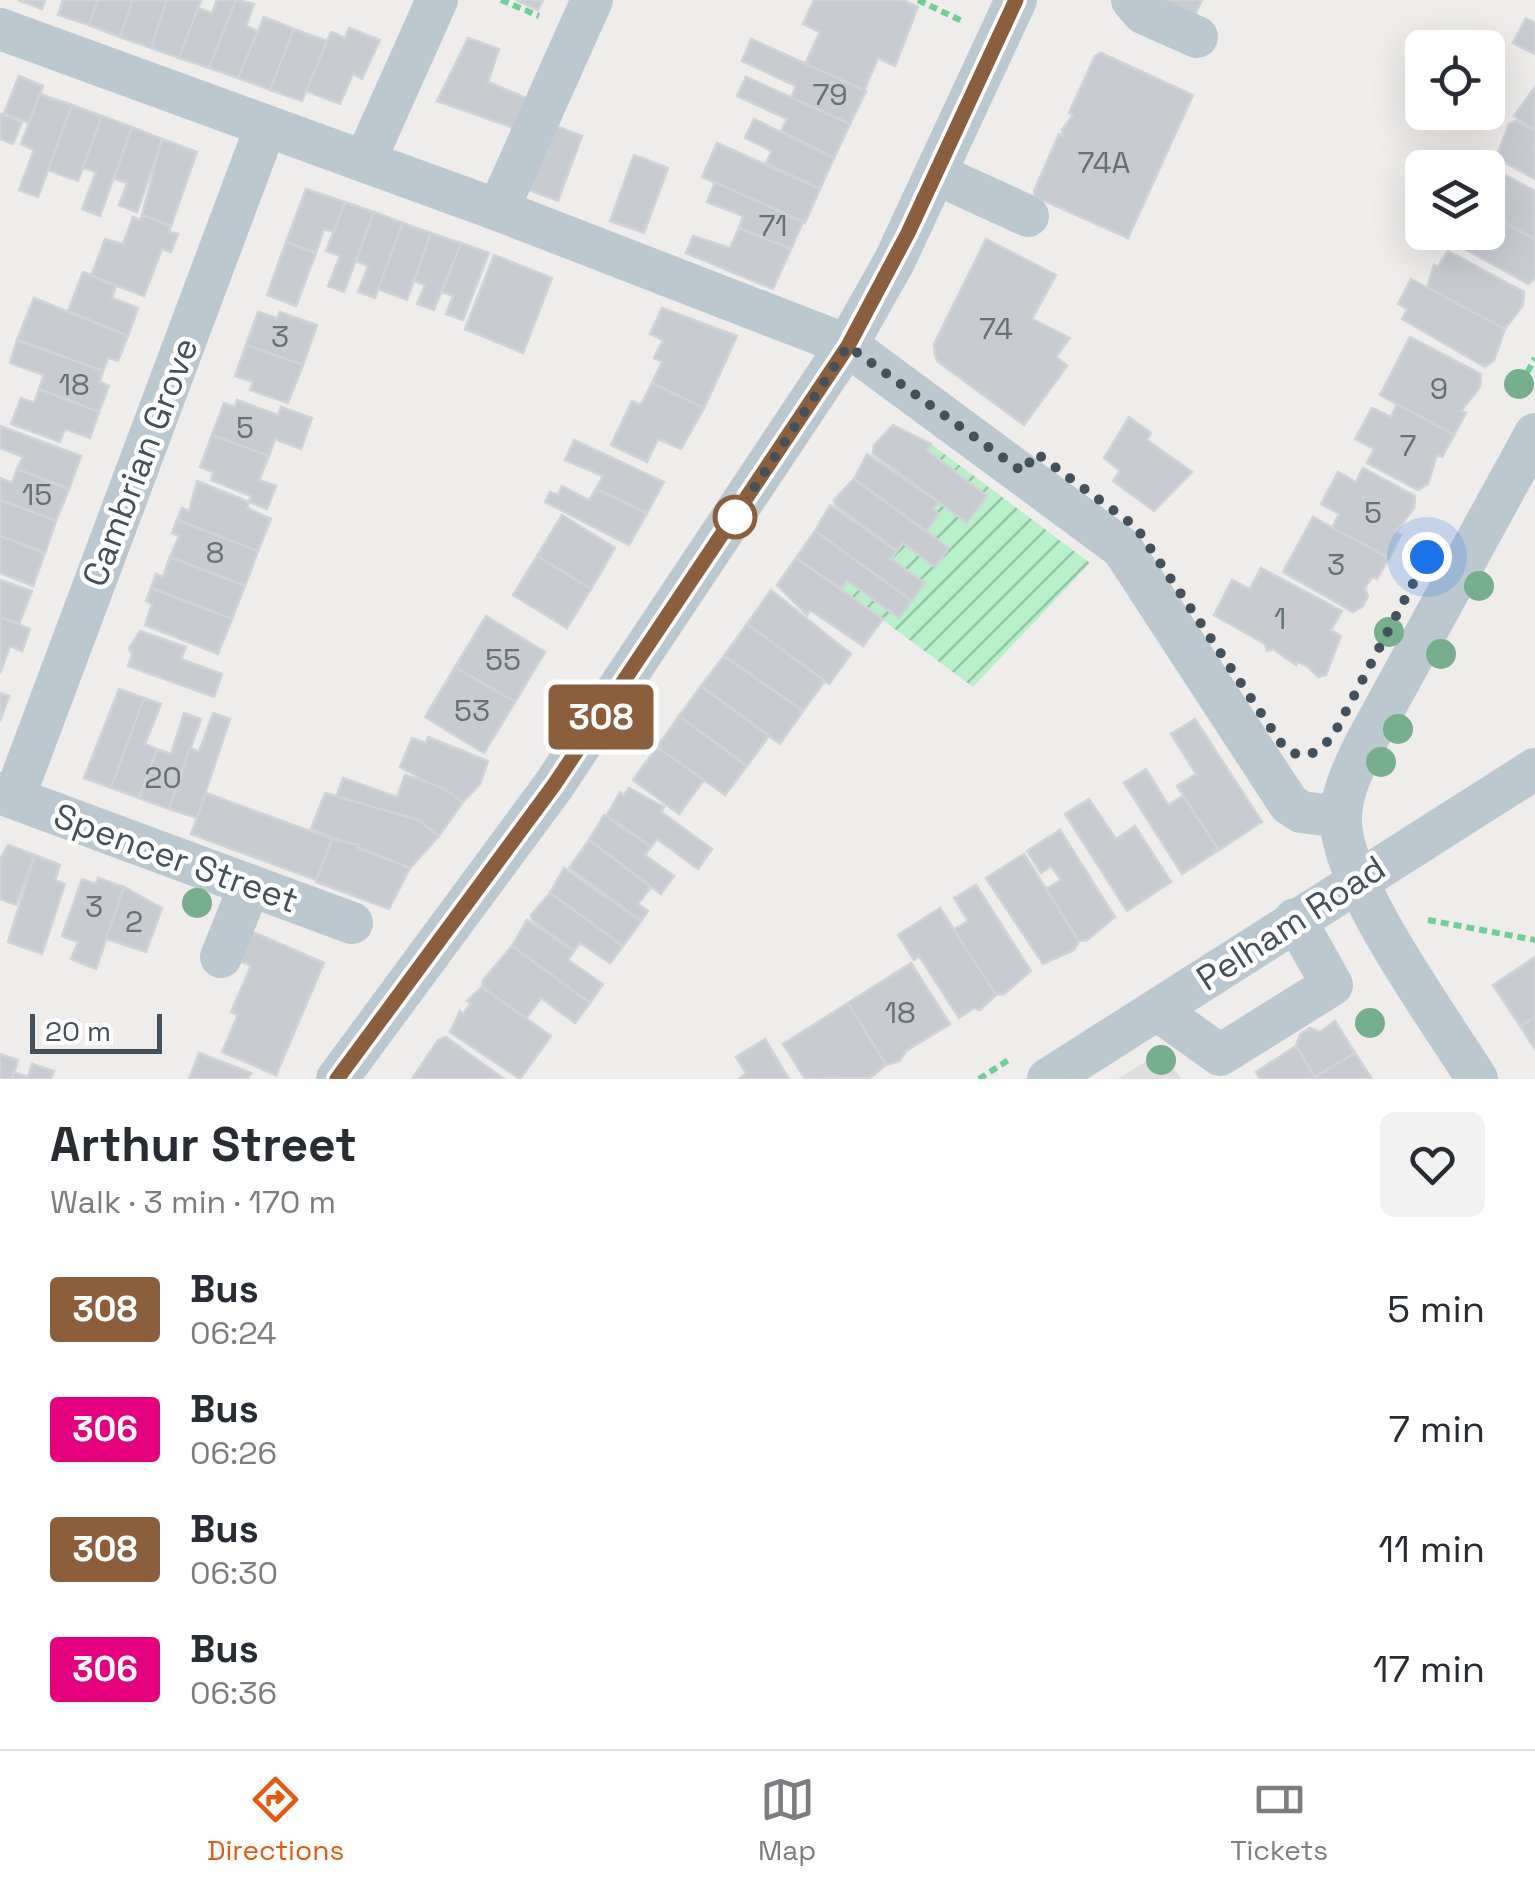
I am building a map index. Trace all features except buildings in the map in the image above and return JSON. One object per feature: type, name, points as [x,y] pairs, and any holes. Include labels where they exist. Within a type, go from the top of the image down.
[{"type":"street","points":[[365,161],[437,0]]},
{"type":"street","points":[[498,210],[592,0]]},
{"type":"street","points":[[338,1079],[554,785],[848,346],[936,174],[1016,0]]},
{"type":"street","points":[[1132,0],[1143,13],[1198,38]]},
{"type":"street","points":[[0,29],[498,210],[848,346],[1030,462],[1122,548],[1289,804],[1301,812],[1341,817]]},
{"type":"street","name":"Cambrian Grove","points":[[7,795],[266,126]]},
{"type":"street","points":[[936,174],[1028,216]]},
{"type":"street","points":[[1477,1079],[1355,880],[1341,817],[1346,787],[1365,744],[1521,422]]},
{"type":"street","name":"Pelham Road","points":[[1036,1064],[1157,1010],[1355,880],[1535,770]]},
{"type":"street","name":"Spencer Street","points":[[7,795],[352,923]]},
{"type":"street","points":[[221,957],[250,885]]},
{"type":"street","points":[[1157,1010],[1220,1055],[1332,985],[1295,919]]},
{"type":"path","points":[[1521,422],[1535,358]]},
{"type":"path","points":[[1413,917],[1535,940]]},
{"type":"path","points":[[978,1079],[1036,1064]]},
{"type":"shaded area","points":[[1163,1051],[1181,1079],[1118,1079],[1132,1070]]},
{"type":"green space","points":[[931,444],[1090,563],[973,687],[841,589],[847,581],[899,617],[924,583],[891,559],[903,543],[949,548],[926,531],[939,515],[933,509],[939,502],[927,450]]},
{"type":"bus line","name":"308","points":[[337,1079],[554,785],[848,346],[908,233],[1016,0]]},
{"type":"route","points":[[735,517],[733,520],[848,346],[1023,472],[1036,453],[1136,527],[1281,743],[1289,751],[1306,756],[1319,752],[1334,734],[1427,557]]}]
